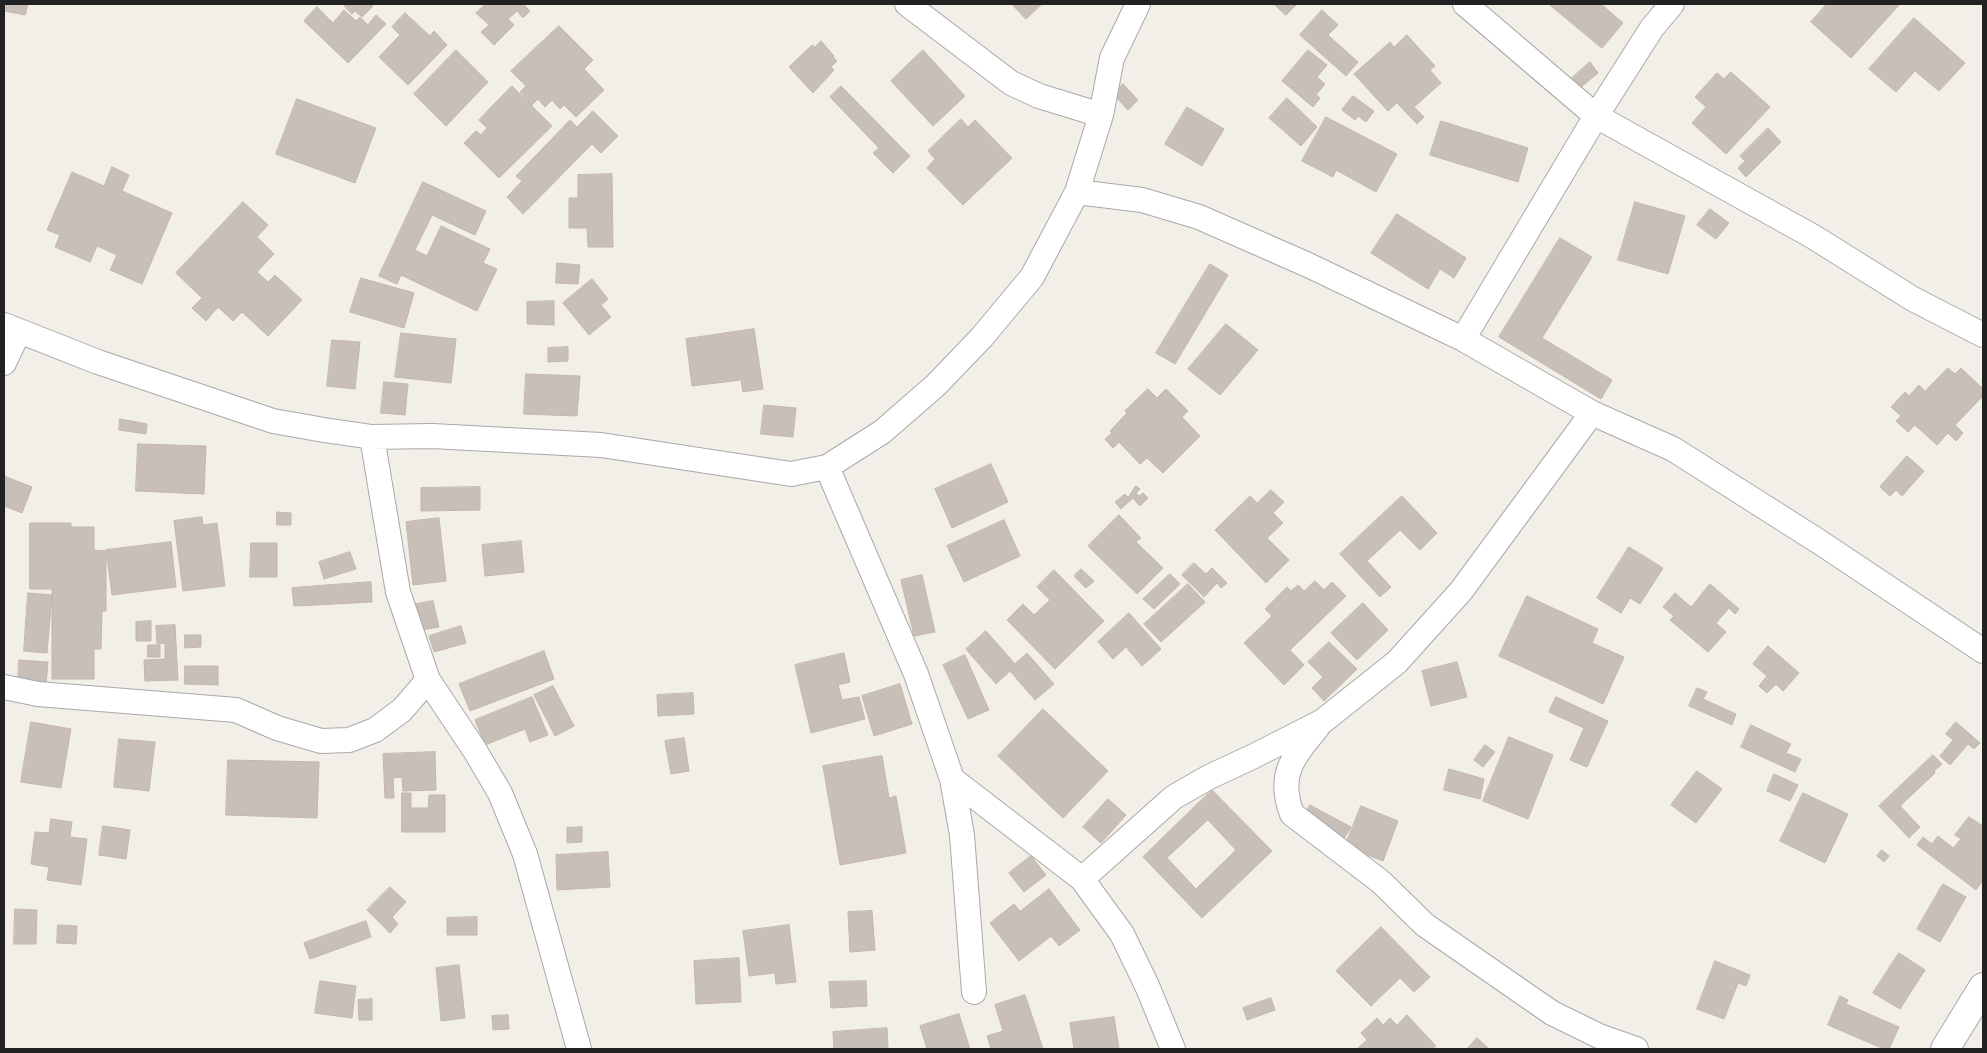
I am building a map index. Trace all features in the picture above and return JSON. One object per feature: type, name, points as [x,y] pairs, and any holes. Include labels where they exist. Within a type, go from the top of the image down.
[{"type":"street","points":[[907,4],[1011,83],[1039,96],[1101,115]]},
{"type":"street","points":[[4,363],[12,328],[98,362],[273,421],[372,437],[432,436],[600,445],[791,474],[826,467],[882,432],[936,385],[982,338],[1032,277],[1077,192],[1101,115],[1112,58],[1138,4]]},
{"type":"street","points":[[1465,4],[1596,116],[1812,236],[1913,298],[1983,336]]},
{"type":"street","points":[[1463,340],[1596,116],[1652,28],[1672,4]]},
{"type":"street","points":[[1077,192],[1142,200],[1199,217],[1308,265],[1463,340],[1592,413],[1673,449],[1983,651]]},
{"type":"street","points":[[1082,880],[1174,797],[1209,777],[1323,721],[1397,662],[1461,591],[1592,413]]},
{"type":"street","points":[[372,437],[398,592],[428,680],[474,749],[500,793],[525,854],[579,1049]]},
{"type":"street","points":[[826,467],[916,674],[952,779],[962,835],[974,992]]},
{"type":"street","points":[[4,688],[38,694],[236,710],[277,728],[321,741],[349,740],[374,730],[402,710],[428,680]]},
{"type":"street","points":[[1323,721],[1294,756],[1288,772],[1286,798],[1292,814],[1381,882],[1425,925],[1552,1013],[1598,1036],[1636,1049]]},
{"type":"street","points":[[952,779],[1082,880],[1122,934],[1148,988],[1173,1049]]},
{"type":"street","points":[[1945,1049],[1983,987]]},
{"type":"building","points":[[4,4],[28,4],[25,15],[4,11]]},
{"type":"building","points":[[343,4],[370,4],[373,6],[362,17],[355,11],[352,14]]},
{"type":"building","points":[[486,4],[523,4],[530,11],[523,18],[517,11],[508,19],[514,25],[494,45],[481,32],[489,25],[476,13]]},
{"type":"building","points":[[1012,4],[1042,4],[1026,19]]},
{"type":"building","points":[[1274,4],[1297,4],[1286,15]]},
{"type":"building","points":[[1549,4],[1601,4],[1623,23],[1602,48]]},
{"type":"building","points":[[1827,4],[1900,4],[1851,58],[1811,22]]},
{"type":"building","points":[[317,7],[333,23],[344,10],[356,21],[360,17],[368,25],[376,15],[386,24],[348,63],[304,21]]},
{"type":"building","points":[[1322,10],[1338,25],[1328,35],[1358,62],[1346,76],[1300,35]]},
{"type":"building","points":[[405,13],[430,36],[434,31],[447,45],[408,85],[379,57],[400,35],[392,27]]},
{"type":"building","points":[[1914,18],[1965,63],[1939,91],[1915,71],[1896,92],[1869,69]]},
{"type":"building","points":[[559,26],[593,60],[584,69],[604,90],[576,117],[564,105],[560,109],[552,100],[545,107],[538,99],[532,105],[520,92],[526,86],[511,71]]},
{"type":"building","points":[[1407,35],[1435,66],[1430,70],[1441,83],[1414,107],[1424,117],[1417,124],[1397,103],[1388,111],[1354,74],[1390,42],[1394,47]]},
{"type":"building","points":[[821,41],[837,61],[831,67],[834,70],[813,93],[789,67],[812,45],[815,47]]},
{"type":"building","points":[[456,50],[488,82],[446,126],[414,94]]},
{"type":"building","points":[[923,50],[965,96],[933,126],[891,81]]},
{"type":"building","points":[[1308,50],[1327,65],[1317,77],[1325,84],[1316,95],[1320,98],[1313,107],[1282,81]]},
{"type":"building","points":[[1590,62],[1598,73],[1580,88],[1572,78]]},
{"type":"building","points":[[1731,72],[1770,107],[1726,154],[1692,123],[1706,107],[1695,97],[1717,73],[1724,79]]},
{"type":"building","points":[[1123,84],[1138,100],[1128,110],[1113,94]]},
{"type":"building","points":[[512,86],[552,126],[499,178],[464,143],[476,131],[481,135],[487,128],[479,120]]},
{"type":"building","points":[[841,86],[910,156],[893,173],[873,153],[879,148],[830,97]]},
{"type":"building","points":[[1353,96],[1374,111],[1366,122],[1358,116],[1355,120],[1342,110]]},
{"type":"building","points":[[1287,98],[1317,127],[1301,146],[1269,118]]},
{"type":"building","points":[[297,99],[376,128],[355,183],[276,154]]},
{"type":"building","points":[[1187,107],[1224,129],[1202,166],[1165,144]]},
{"type":"building","points":[[593,111],[618,136],[601,153],[592,144],[523,214],[507,197],[522,181],[516,176],[570,120],[577,127]]},
{"type":"building","points":[[1326,117],[1397,154],[1376,192],[1336,170],[1333,177],[1302,161]]},
{"type":"building","points":[[961,119],[968,127],[975,120],[1012,158],[963,205],[927,168],[935,159],[928,151]]},
{"type":"building","points":[[1441,121],[1528,148],[1518,182],[1430,155]]},
{"type":"building","points":[[1768,128],[1781,142],[1746,177],[1738,168],[1745,161],[1740,156]]},
{"type":"building","points":[[112,167],[129,175],[122,191],[172,213],[142,284],[110,270],[117,255],[97,246],[90,262],[55,247],[60,235],[47,230],[72,172],[104,186]]},
{"type":"building","points":[[612,174],[613,247],[588,247],[587,228],[569,228],[569,198],[578,198],[578,175]]},
{"type":"building","points":[[423,182],[486,211],[475,235],[432,215],[415,250],[427,256],[441,226],[490,249],[483,263],[497,269],[477,311],[401,275],[397,284],[379,276]]},
{"type":"building","points":[[243,202],[268,225],[257,237],[274,254],[257,272],[268,282],[275,275],[302,300],[268,336],[242,312],[233,321],[218,307],[206,321],[192,308],[202,298],[176,273]]},
{"type":"building","points":[[1635,202],[1685,216],[1668,274],[1618,260]]},
{"type":"building","points":[[1710,209],[1729,223],[1716,239],[1697,225]]},
{"type":"building","points":[[1397,214],[1466,258],[1454,278],[1440,269],[1428,289],[1371,253]]},
{"type":"building","points":[[1560,238],[1592,257],[1542,338],[1612,380],[1601,399],[1499,337]]},
{"type":"building","points":[[557,263],[580,265],[578,284],[556,283]]},
{"type":"building","points":[[1210,264],[1228,275],[1175,364],[1156,353]]},
{"type":"building","points":[[361,278],[414,293],[404,328],[350,312]]},
{"type":"building","points":[[592,279],[608,299],[601,305],[611,317],[589,335],[563,303]]},
{"type":"building","points":[[554,301],[554,325],[527,324],[527,302]]},
{"type":"building","points":[[1226,324],[1258,350],[1220,395],[1188,369]]},
{"type":"building","points":[[754,329],[763,389],[743,392],[741,380],[692,386],[686,339]]},
{"type":"building","points":[[401,333],[456,339],[451,383],[395,377]]},
{"type":"building","points":[[332,340],[360,342],[355,389],[327,386]]},
{"type":"building","points":[[568,347],[568,361],[548,362],[548,348]]},
{"type":"building","points":[[1948,368],[1955,374],[1961,368],[1983,389],[1983,396],[1955,425],[1963,433],[1956,441],[1948,433],[1937,445],[1915,425],[1908,432],[1896,421],[1901,416],[1891,407],[1905,392],[1909,396],[1919,385],[1925,391]]},
{"type":"building","points":[[526,374],[580,376],[577,416],[524,414]]},
{"type":"building","points":[[384,382],[408,384],[405,415],[381,413]]},
{"type":"building","points":[[1148,389],[1157,398],[1166,389],[1188,411],[1182,417],[1200,436],[1163,473],[1147,458],[1140,464],[1119,442],[1113,448],[1105,439],[1127,413],[1125,411]]},
{"type":"building","points":[[764,405],[796,408],[793,437],[761,434]]},
{"type":"building","points":[[120,419],[147,424],[146,434],[119,430]]},
{"type":"building","points":[[138,444],[206,446],[204,494],[136,491]]},
{"type":"building","points":[[1907,456],[1924,471],[1902,496],[1896,490],[1890,496],[1880,487]]},
{"type":"building","points":[[991,464],[1008,502],[952,528],[935,489]]},
{"type":"building","points":[[4,476],[32,487],[22,513],[4,506]]},
{"type":"building","points":[[1136,486],[1140,489],[1136,493],[1139,496],[1143,493],[1148,498],[1140,506],[1133,498],[1121,509],[1115,502],[1125,494],[1128,497]]},
{"type":"building","points":[[480,487],[480,510],[421,511],[421,488]]},
{"type":"building","points":[[1271,490],[1284,502],[1273,513],[1283,523],[1267,538],[1289,560],[1266,583],[1215,530],[1250,496],[1257,503]]},
{"type":"building","points":[[1402,496],[1437,533],[1420,550],[1400,530],[1367,561],[1391,587],[1380,597],[1340,554]]},
{"type":"building","points":[[277,512],[291,513],[291,525],[277,525]]},
{"type":"building","points":[[1119,515],[1141,538],[1136,542],[1163,568],[1137,594],[1088,546]]},
{"type":"building","points":[[202,517],[203,525],[217,523],[225,586],[183,591],[174,521]]},
{"type":"building","points":[[439,518],[446,581],[413,585],[406,522]]},
{"type":"building","points":[[1004,520],[1020,556],[964,582],[947,546]]},
{"type":"building","points":[[30,523],[71,523],[71,527],[94,527],[94,550],[106,551],[106,611],[102,611],[101,649],[94,649],[94,679],[52,679],[52,589],[30,589]]},
{"type":"building","points":[[521,541],[524,572],[485,576],[482,545]]},
{"type":"building","points":[[171,542],[176,587],[112,595],[106,550]]},
{"type":"building","points":[[251,543],[277,543],[277,577],[250,577]]},
{"type":"building","points":[[1629,547],[1663,568],[1640,604],[1630,598],[1621,613],[1597,598]]},
{"type":"building","points":[[350,552],[356,569],[324,579],[319,562]]},
{"type":"building","points":[[1194,563],[1206,574],[1212,568],[1227,583],[1221,588],[1217,583],[1204,597],[1182,575]]},
{"type":"building","points":[[1081,569],[1094,581],[1086,588],[1074,576]]},
{"type":"building","points":[[1054,570],[1104,621],[1055,669],[1007,620],[1023,604],[1034,615],[1050,600],[1037,587]]},
{"type":"building","points":[[1170,574],[1180,584],[1154,609],[1143,599]]},
{"type":"building","points":[[922,575],[935,632],[914,636],[901,580]]},
{"type":"building","points":[[1315,581],[1324,590],[1332,582],[1346,596],[1290,650],[1304,665],[1284,685],[1244,643],[1272,616],[1265,609],[1287,587],[1291,591],[1298,585],[1304,591]]},
{"type":"building","points":[[371,582],[372,602],[294,606],[292,588]]},
{"type":"building","points":[[1188,584],[1205,602],[1161,642],[1144,624]]},
{"type":"building","points":[[1710,584],[1739,609],[1735,614],[1729,608],[1716,623],[1726,632],[1708,652],[1670,620],[1674,616],[1663,607],[1675,593],[1691,607]]},
{"type":"building","points":[[28,593],[52,595],[47,653],[24,651]]},
{"type":"building","points":[[1527,596],[1598,629],[1592,643],[1624,657],[1603,704],[1499,656]]},
{"type":"building","points":[[433,601],[439,627],[421,630],[416,604]]},
{"type":"building","points":[[1363,603],[1388,630],[1357,660],[1331,633]]},
{"type":"building","points":[[1129,613],[1161,649],[1142,666],[1126,647],[1113,659],[1098,642]]},
{"type":"building","points":[[151,621],[151,641],[136,641],[136,622]]},
{"type":"building","points":[[175,625],[178,680],[145,681],[144,660],[165,659],[165,643],[157,644],[156,626]]},
{"type":"building","points":[[461,626],[466,643],[434,652],[429,636]]},
{"type":"building","points":[[986,631],[1015,664],[1027,653],[1054,684],[1035,700],[1010,671],[996,684],[966,649]]},
{"type":"building","points":[[185,635],[201,635],[201,647],[185,648]]},
{"type":"building","points":[[1329,642],[1357,669],[1324,701],[1312,688],[1323,677],[1308,662]]},
{"type":"building","points":[[148,645],[160,645],[160,657],[148,657]]},
{"type":"building","points":[[1768,646],[1799,673],[1783,691],[1776,684],[1767,693],[1759,686],[1767,676],[1753,664]]},
{"type":"building","points":[[544,651],[554,679],[470,711],[459,684]]},
{"type":"building","points":[[844,653],[850,682],[838,685],[842,700],[859,697],[865,719],[811,733],[795,665]]},
{"type":"building","points":[[965,655],[989,710],[968,719],[943,665]]},
{"type":"building","points":[[19,660],[48,662],[46,685],[18,683]]},
{"type":"building","points":[[1457,662],[1467,697],[1431,706],[1422,671]]},
{"type":"building","points":[[185,666],[218,666],[218,685],[185,684]]},
{"type":"building","points":[[900,684],[912,724],[874,736],[862,696]]},
{"type":"building","points":[[553,686],[574,726],[555,736],[534,695]]},
{"type":"building","points":[[1697,688],[1707,692],[1703,699],[1736,714],[1732,725],[1689,706]]},
{"type":"building","points":[[693,693],[694,714],[658,716],[657,695]]},
{"type":"building","points":[[532,697],[548,735],[530,742],[525,729],[485,745],[475,720]]},
{"type":"building","points":[[1556,697],[1608,721],[1587,767],[1570,760],[1584,728],[1549,712]]},
{"type":"building","points":[[1043,709],[1108,771],[1063,818],[998,756]]},
{"type":"building","points":[[31,722],[71,729],[61,788],[21,782]]},
{"type":"building","points":[[1956,722],[1980,743],[1974,749],[1968,744],[1950,765],[1940,756],[1953,740],[1946,734]]},
{"type":"building","points":[[1751,725],[1791,744],[1786,753],[1801,759],[1795,772],[1741,747]]},
{"type":"building","points":[[1509,737],[1553,755],[1528,819],[1483,801]]},
{"type":"building","points":[[684,738],[689,771],[671,774],[665,741]]},
{"type":"building","points":[[119,739],[155,742],[149,791],[114,787]]},
{"type":"building","points":[[1485,745],[1495,752],[1483,767],[1474,760]]},
{"type":"building","points":[[435,752],[436,790],[403,791],[402,777],[393,778],[394,798],[385,798],[383,754]]},
{"type":"building","points":[[1933,755],[1942,764],[1900,806],[1920,827],[1909,838],[1879,806]]},
{"type":"building","points":[[882,756],[889,798],[896,796],[906,853],[840,865],[823,766]]},
{"type":"building","points":[[228,760],[319,762],[317,818],[226,815]]},
{"type":"building","points":[[1449,769],[1484,779],[1480,799],[1444,790]]},
{"type":"building","points":[[1697,771],[1722,789],[1696,823],[1671,805]]},
{"type":"building","points":[[1774,774],[1798,785],[1790,801],[1767,791]]},
{"type":"building","points":[[1212,790],[1272,851],[1202,918],[1143,857]],"holes":[[[1208,820],[1236,850],[1196,889],[1167,858]]]},
{"type":"building","points":[[402,793],[411,793],[411,808],[428,808],[429,795],[445,795],[445,832],[402,832]]},
{"type":"building","points":[[1803,793],[1848,814],[1825,863],[1780,841]]},
{"type":"building","points":[[1108,799],[1126,815],[1101,843],[1083,827]]},
{"type":"building","points":[[1310,805],[1351,827],[1342,842],[1302,820]]},
{"type":"building","points":[[1361,806],[1398,821],[1383,861],[1345,846]]},
{"type":"building","points":[[1969,817],[1983,826],[1983,880],[1976,890],[1917,845],[1923,837],[1932,844],[1938,836],[1953,848],[1961,839],[1955,835]]},
{"type":"building","points":[[51,819],[72,822],[70,837],[87,839],[81,885],[47,880],[49,867],[31,864],[35,832],[49,833]]},
{"type":"building","points":[[103,826],[130,830],[126,859],[99,855]]},
{"type":"building","points":[[582,827],[582,842],[567,843],[567,828]]},
{"type":"building","points":[[1882,850],[1889,856],[1884,862],[1877,856]]},
{"type":"building","points":[[608,852],[610,887],[557,890],[556,855]]},
{"type":"building","points":[[1031,856],[1046,875],[1024,892],[1009,873]]},
{"type":"building","points":[[1943,884],[1966,897],[1940,942],[1917,929]]},
{"type":"building","points":[[390,887],[406,902],[392,917],[398,924],[390,933],[367,910]]},
{"type":"building","points":[[1049,889],[1080,930],[1059,946],[1051,936],[1019,961],[990,923],[1014,904],[1020,911]]},
{"type":"building","points":[[15,909],[37,910],[36,944],[14,944]]},
{"type":"building","points":[[872,911],[875,950],[850,952],[848,912]]},
{"type":"building","points":[[477,917],[477,935],[447,935],[447,918]]},
{"type":"building","points":[[366,921],[371,937],[310,959],[304,943]]},
{"type":"building","points":[[58,925],[77,926],[76,944],[57,943]]},
{"type":"building","points":[[789,925],[796,982],[776,984],[775,973],[749,976],[743,931]]},
{"type":"building","points":[[1381,927],[1430,977],[1414,992],[1400,978],[1371,1006],[1336,971]]},
{"type":"building","points":[[1899,953],[1925,970],[1900,1009],[1873,993]]},
{"type":"building","points":[[739,958],[741,1002],[696,1004],[694,961]]},
{"type":"building","points":[[1715,961],[1750,975],[1746,986],[1738,983],[1724,1019],[1697,1009]]},
{"type":"building","points":[[459,965],[465,1018],[441,1021],[436,968]]},
{"type":"building","points":[[320,981],[356,986],[352,1018],[315,1013]]},
{"type":"building","points":[[866,981],[867,1006],[831,1008],[829,982]]},
{"type":"building","points":[[1025,995],[1043,1049],[991,1049],[987,1036],[1003,1031],[995,1005]]},
{"type":"building","points":[[1840,996],[1848,1000],[1846,1004],[1899,1027],[1889,1049],[1884,1049],[1828,1025]]},
{"type":"building","points":[[1271,998],[1275,1010],[1247,1020],[1243,1008]]},
{"type":"building","points":[[372,999],[372,1020],[359,1020],[358,1000]]},
{"type":"building","points":[[959,1014],[970,1049],[927,1049],[920,1026]]},
{"type":"building","points":[[508,1015],[509,1029],[493,1030],[492,1016]]},
{"type":"building","points":[[1407,1015],[1436,1046],[1432,1049],[1357,1049],[1367,1040],[1361,1033],[1377,1018],[1383,1025],[1390,1018],[1397,1025]]},
{"type":"building","points":[[1114,1017],[1119,1049],[1074,1049],[1070,1023]]},
{"type":"building","points":[[887,1028],[888,1049],[834,1049],[833,1032]]},
{"type":"building","points":[[1477,1038],[1489,1049],[1467,1049]]}]
